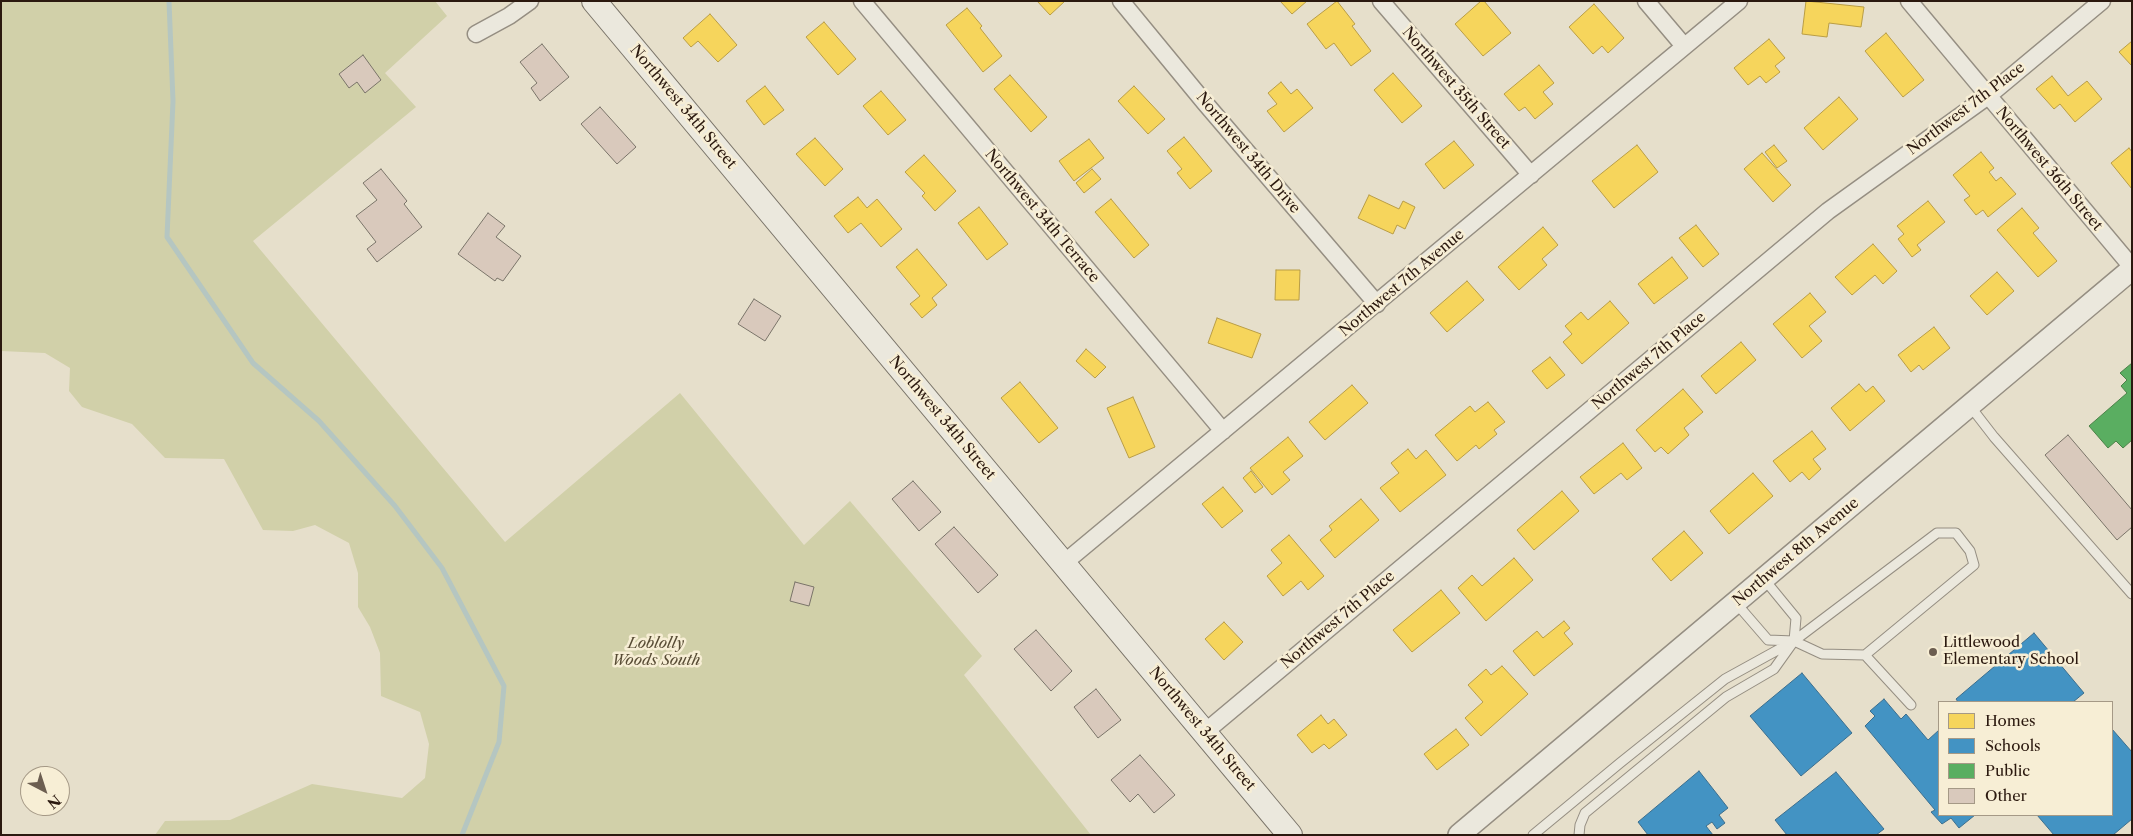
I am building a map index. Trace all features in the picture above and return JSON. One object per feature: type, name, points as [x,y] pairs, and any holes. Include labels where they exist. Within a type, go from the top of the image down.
[{"type":"main road","name":"Northwest 34th Street","points":[[594,1],[1290,835]]},
{"type":"street","points":[[476,34],[510,16],[530,1]]},
{"type":"street","name":"Northwest 34th Terrace","points":[[862,1],[1223,431]]},
{"type":"street","name":"Northwest 34th Drive","points":[[1121,1],[1205,103],[1377,304]]},
{"type":"street","name":"Northwest 35th Street","points":[[1381,1],[1531,175]]},
{"type":"street","points":[[1646,1],[1684,46]]},
{"type":"street","name":"Northwest 7th Avenue","points":[[1064,563],[1739,1]]},
{"type":"street","name":"Northwest 36th Street","points":[[1909,1],[2132,268]]},
{"type":"street","name":"Northwest 7th Place","points":[[1204,732],[1828,211],[1988,96],[2102,1]]},
{"type":"street","name":"Northwest 8th Avenue","points":[[1459,835],[2132,268]]},
{"type":"lane","points":[[1970,406],[1994,437],[2132,594]]},
{"type":"lane","points":[[1533,835],[1725,679],[1794,641],[1937,533],[1956,534],[1970,550],[1974,565],[1865,655],[1822,654],[1794,641],[1768,640],[1736,602]]},
{"type":"lane","points":[[1579,835],[1580,825],[1585,813],[1726,697],[1774,668],[1794,641],[1796,618],[1764,578]]},
{"type":"lane","points":[[1865,655],[1911,705]]},
{"type":"green space","name":"Loblolly Woods South","points":[[1,1],[435,1],[447,16],[385,73],[416,107],[253,241],[505,542],[680,393],[804,545],[850,501],[982,656],[964,675],[1091,835],[155,835],[165,821],[230,820],[312,784],[402,798],[425,778],[429,744],[420,712],[381,696],[380,653],[370,627],[358,607],[358,573],[349,543],[315,525],[293,531],[263,530],[224,459],[165,458],[132,424],[82,407],[69,391],[70,368],[45,353],[1,351]]},
{"type":"building: Homes","points":[[1037,1],[1065,1],[1050,15]]},
{"type":"building: Homes","points":[[1280,1],[1307,1],[1292,14]]},
{"type":"building: Homes","points":[[1337,1],[1355,24],[1352,26],[1371,51],[1351,66],[1334,43],[1326,49],[1307,24]]},
{"type":"building: Homes","points":[[1481,1],[1484,1],[1511,33],[1483,56],[1455,24]]},
{"type":"building: Homes","points":[[1806,1],[1864,7],[1861,27],[1829,23],[1827,37],[1802,34]]},
{"type":"building: Homes","points":[[1594,4],[1624,38],[1608,53],[1602,46],[1593,54],[1569,27]]},
{"type":"building: Homes","points":[[967,8],[982,26],[980,28],[1002,56],[983,72],[946,25]]},
{"type":"building: Homes","points":[[710,14],[737,45],[718,62],[698,41],[691,47],[683,38]]},
{"type":"building: Homes","points":[[824,22],[856,59],[838,75],[806,37]]},
{"type":"building: Homes","points":[[1886,33],[1924,80],[1903,97],[1865,51]]},
{"type":"building: Homes","points":[[1769,39],[1785,58],[1775,66],[1780,72],[1766,83],[1760,76],[1748,85],[1734,68]]},
{"type":"building: Homes","points":[[2132,41],[2132,66],[2119,52]]},
{"type":"building: Homes","points":[[1539,65],[1554,83],[1543,92],[1553,104],[1535,119],[1525,107],[1519,111],[1504,94]]},
{"type":"building: Homes","points":[[1393,73],[1422,106],[1402,123],[1374,90]]},
{"type":"building: Homes","points":[[1010,75],[1047,117],[1031,132],[994,89]]},
{"type":"building: Homes","points":[[2052,76],[2068,96],[2087,81],[2102,99],[2075,122],[2060,104],[2054,109],[2036,89]]},
{"type":"building: Homes","points":[[1281,82],[1291,94],[1297,89],[1313,108],[1284,132],[1267,111],[1277,104],[1268,93]]},
{"type":"building: Homes","points":[[765,86],[784,110],[764,125],[746,101]]},
{"type":"building: Homes","points":[[1134,86],[1165,119],[1148,134],[1118,101]]},
{"type":"building: Homes","points":[[881,91],[906,120],[888,135],[863,106]]},
{"type":"building: Homes","points":[[1839,97],[1858,119],[1823,150],[1804,128]]},
{"type":"building: Homes","points":[[1184,137],[1212,171],[1190,189],[1177,173],[1182,169],[1167,151]]},
{"type":"building: Homes","points":[[815,138],[843,169],[825,186],[796,154]]},
{"type":"building: Homes","points":[[1089,139],[1104,158],[1074,181],[1059,161]]},
{"type":"building: Homes","points":[[1454,141],[1474,165],[1444,189],[1425,164]]},
{"type":"building: Homes","points":[[1637,145],[1658,172],[1614,208],[1592,181]]},
{"type":"building: Homes","points":[[1774,145],[1787,161],[1777,168],[1765,152]]},
{"type":"building: Homes","points":[[2129,148],[2132,152],[2132,189],[2111,163]]},
{"type":"building: Homes","points":[[1981,152],[1994,168],[1989,172],[1996,181],[2001,177],[2016,194],[1988,217],[1983,210],[1976,215],[1964,200],[1970,196],[1953,175]]},
{"type":"building: Homes","points":[[1762,153],[1791,185],[1773,202],[1744,169]]},
{"type":"building: Homes","points":[[924,155],[956,191],[935,211],[922,196],[925,193],[905,172]]},
{"type":"building: Homes","points":[[1092,169],[1101,179],[1084,193],[1076,183]]},
{"type":"building: Homes","points":[[1369,195],[1399,209],[1403,201],[1415,207],[1405,229],[1397,225],[1393,234],[1358,218]]},
{"type":"building: Homes","points":[[858,197],[867,208],[877,199],[902,229],[881,247],[861,223],[848,233],[834,216]]},
{"type":"building: Homes","points":[[1111,199],[1149,245],[1134,258],[1095,212]]},
{"type":"building: Homes","points":[[1928,201],[1945,222],[1917,245],[1921,250],[1912,257],[1898,239],[1904,234],[1897,226]]},
{"type":"building: Homes","points":[[979,207],[1008,244],[987,260],[958,223]]},
{"type":"building: Homes","points":[[2022,208],[2039,228],[2033,233],[2057,261],[2038,277],[1997,230]]},
{"type":"building: Homes","points":[[1696,225],[1719,254],[1703,267],[1679,238]]},
{"type":"building: Homes","points":[[1543,227],[1558,245],[1542,259],[1547,265],[1519,290],[1498,267]]},
{"type":"building: Homes","points":[[1873,244],[1897,271],[1883,284],[1875,275],[1852,295],[1835,277]]},
{"type":"building: Homes","points":[[917,249],[947,285],[932,298],[937,305],[922,318],[910,304],[920,296],[896,267]]},
{"type":"building: Homes","points":[[1672,257],[1688,278],[1654,304],[1638,284]]},
{"type":"building: Homes","points":[[1276,270],[1300,270],[1299,300],[1275,300]]},
{"type":"building: Homes","points":[[1997,272],[2014,291],[1987,315],[1970,296]]},
{"type":"building: Homes","points":[[1467,281],[1484,300],[1447,332],[1430,313]]},
{"type":"building: Homes","points":[[1810,293],[1826,312],[1809,326],[1822,341],[1802,358],[1773,324]]},
{"type":"building: Homes","points":[[1610,301],[1629,323],[1582,364],[1563,342],[1572,334],[1565,326],[1581,312],[1588,320]]},
{"type":"building: Homes","points":[[1217,318],[1261,334],[1252,358],[1208,343]]},
{"type":"building: Homes","points":[[1934,327],[1950,348],[1923,370],[1919,365],[1911,372],[1898,355]]},
{"type":"building: Homes","points":[[1741,342],[1756,360],[1716,394],[1701,376]]},
{"type":"building: Homes","points":[[1086,349],[1106,367],[1095,378],[1076,361]]},
{"type":"building: Homes","points":[[1550,357],[1565,375],[1547,389],[1532,371]]},
{"type":"building: Homes","points":[[1020,382],[1058,428],[1039,443],[1001,398]]},
{"type":"building: Homes","points":[[1859,384],[1866,392],[1873,386],[1885,401],[1850,431],[1831,408]]},
{"type":"building: Homes","points":[[1352,385],[1368,403],[1325,440],[1309,422]]},
{"type":"building: Homes","points":[[1683,389],[1703,412],[1684,428],[1689,435],[1668,454],[1661,447],[1655,452],[1636,430]]},
{"type":"building: Homes","points":[[1133,397],[1155,447],[1129,458],[1107,408]]},
{"type":"building: Homes","points":[[1488,402],[1505,422],[1494,430],[1497,434],[1479,449],[1476,445],[1457,461],[1435,435],[1470,406],[1475,412]]},
{"type":"building: Homes","points":[[1812,431],[1826,449],[1813,459],[1821,469],[1809,480],[1802,472],[1790,482],[1773,461]]},
{"type":"building: Homes","points":[[1288,437],[1303,456],[1283,472],[1290,480],[1272,495],[1250,468]]},
{"type":"building: Homes","points":[[1623,443],[1642,468],[1627,480],[1621,473],[1594,494],[1580,477]]},
{"type":"building: Homes","points":[[1408,449],[1416,459],[1426,450],[1446,475],[1400,512],[1380,488],[1399,473],[1391,463]]},
{"type":"building: Homes","points":[[1251,471],[1263,487],[1255,493],[1243,478]]},
{"type":"building: Homes","points":[[1753,473],[1773,496],[1729,534],[1710,511]]},
{"type":"building: Homes","points":[[1223,487],[1243,511],[1222,528],[1202,504]]},
{"type":"building: Homes","points":[[1562,491],[1579,511],[1534,550],[1517,530]]},
{"type":"building: Homes","points":[[1361,499],[1379,520],[1335,558],[1320,540],[1332,530],[1329,526]]},
{"type":"building: Homes","points":[[1684,531],[1703,553],[1671,581],[1652,559]]},
{"type":"building: Homes","points":[[1289,535],[1324,576],[1308,590],[1301,581],[1283,596],[1267,576],[1282,563],[1271,550]]},
{"type":"building: Homes","points":[[1514,558],[1533,580],[1486,621],[1458,588],[1472,575],[1482,586]]},
{"type":"building: Homes","points":[[1441,590],[1460,613],[1412,652],[1393,630]]},
{"type":"building: Homes","points":[[1564,621],[1570,628],[1564,633],[1573,644],[1534,676],[1513,651],[1537,631],[1543,638]]},
{"type":"building: Homes","points":[[1224,622],[1243,642],[1224,660],[1205,639]]},
{"type":"building: Homes","points":[[1502,666],[1528,694],[1481,736],[1465,718],[1483,702],[1468,685],[1486,669],[1491,675]]},
{"type":"building: Homes","points":[[1321,715],[1328,724],[1334,719],[1347,735],[1329,749],[1324,744],[1312,753],[1297,735]]},
{"type":"building: Homes","points":[[1456,729],[1469,745],[1437,770],[1424,754]]},
{"type":"building: Schools","points":[[2034,633],[2084,693],[2074,701],[1957,701],[1956,699]]},
{"type":"building: Schools","points":[[1802,673],[1852,733],[1801,776],[1750,716]]},
{"type":"building: Schools","points":[[1884,699],[1901,719],[1906,714],[1928,740],[1938,731],[1938,816],[1974,816],[1959,828],[1951,818],[1942,824],[1931,812],[1935,810],[1865,726],[1875,716],[1870,711]]},
{"type":"building: Schools","points":[[2113,730],[2132,752],[2132,819],[2113,835],[2054,835],[2038,816],[2113,816]]},
{"type":"building: Schools","points":[[1699,771],[1728,808],[1719,815],[1725,823],[1717,829],[1712,822],[1706,826],[1713,835],[1648,835],[1638,822]]},
{"type":"building: Schools","points":[[1836,772],[1884,829],[1876,835],[1787,835],[1775,820]]},
{"type":"building: Public","points":[[2132,363],[2132,440],[2123,448],[2116,441],[2108,448],[2089,426],[2127,393],[2121,386],[2127,380],[2120,373]]},
{"type":"building: Other","points":[[542,44],[569,77],[540,101],[531,88],[537,83],[520,62]]},
{"type":"building: Other","points":[[363,55],[381,80],[365,93],[357,82],[349,88],[339,74]]},
{"type":"building: Other","points":[[600,107],[636,147],[617,164],[581,124]]},
{"type":"building: Other","points":[[381,169],[407,201],[404,204],[422,227],[377,262],[367,249],[376,242],[356,216],[377,200],[363,183]]},
{"type":"building: Other","points":[[488,213],[505,226],[496,237],[521,256],[503,281],[497,278],[495,281],[458,254]]},
{"type":"building: Other","points":[[754,299],[781,316],[765,341],[738,324]]},
{"type":"building: Other","points":[[2068,435],[2132,510],[2132,527],[2117,540],[2045,455]]},
{"type":"building: Other","points":[[913,481],[941,512],[919,531],[892,499]]},
{"type":"building: Other","points":[[954,527],[998,575],[978,593],[935,544]]},
{"type":"building: Other","points":[[795,582],[814,587],[809,606],[790,601]]},
{"type":"building: Other","points":[[1036,630],[1072,671],[1051,691],[1014,649]]},
{"type":"building: Other","points":[[1096,689],[1121,720],[1098,738],[1074,707]]},
{"type":"building: Other","points":[[1140,755],[1175,795],[1154,813],[1138,794],[1130,802],[1111,780]]},
{"type":"waterway","points":[[169,1],[173,101],[167,237],[253,363],[319,421],[395,506],[442,568],[504,686],[499,742],[462,835]]},
{"type":"place","name":"Littlewood Elementary School","points":[[1933,652]]}]
